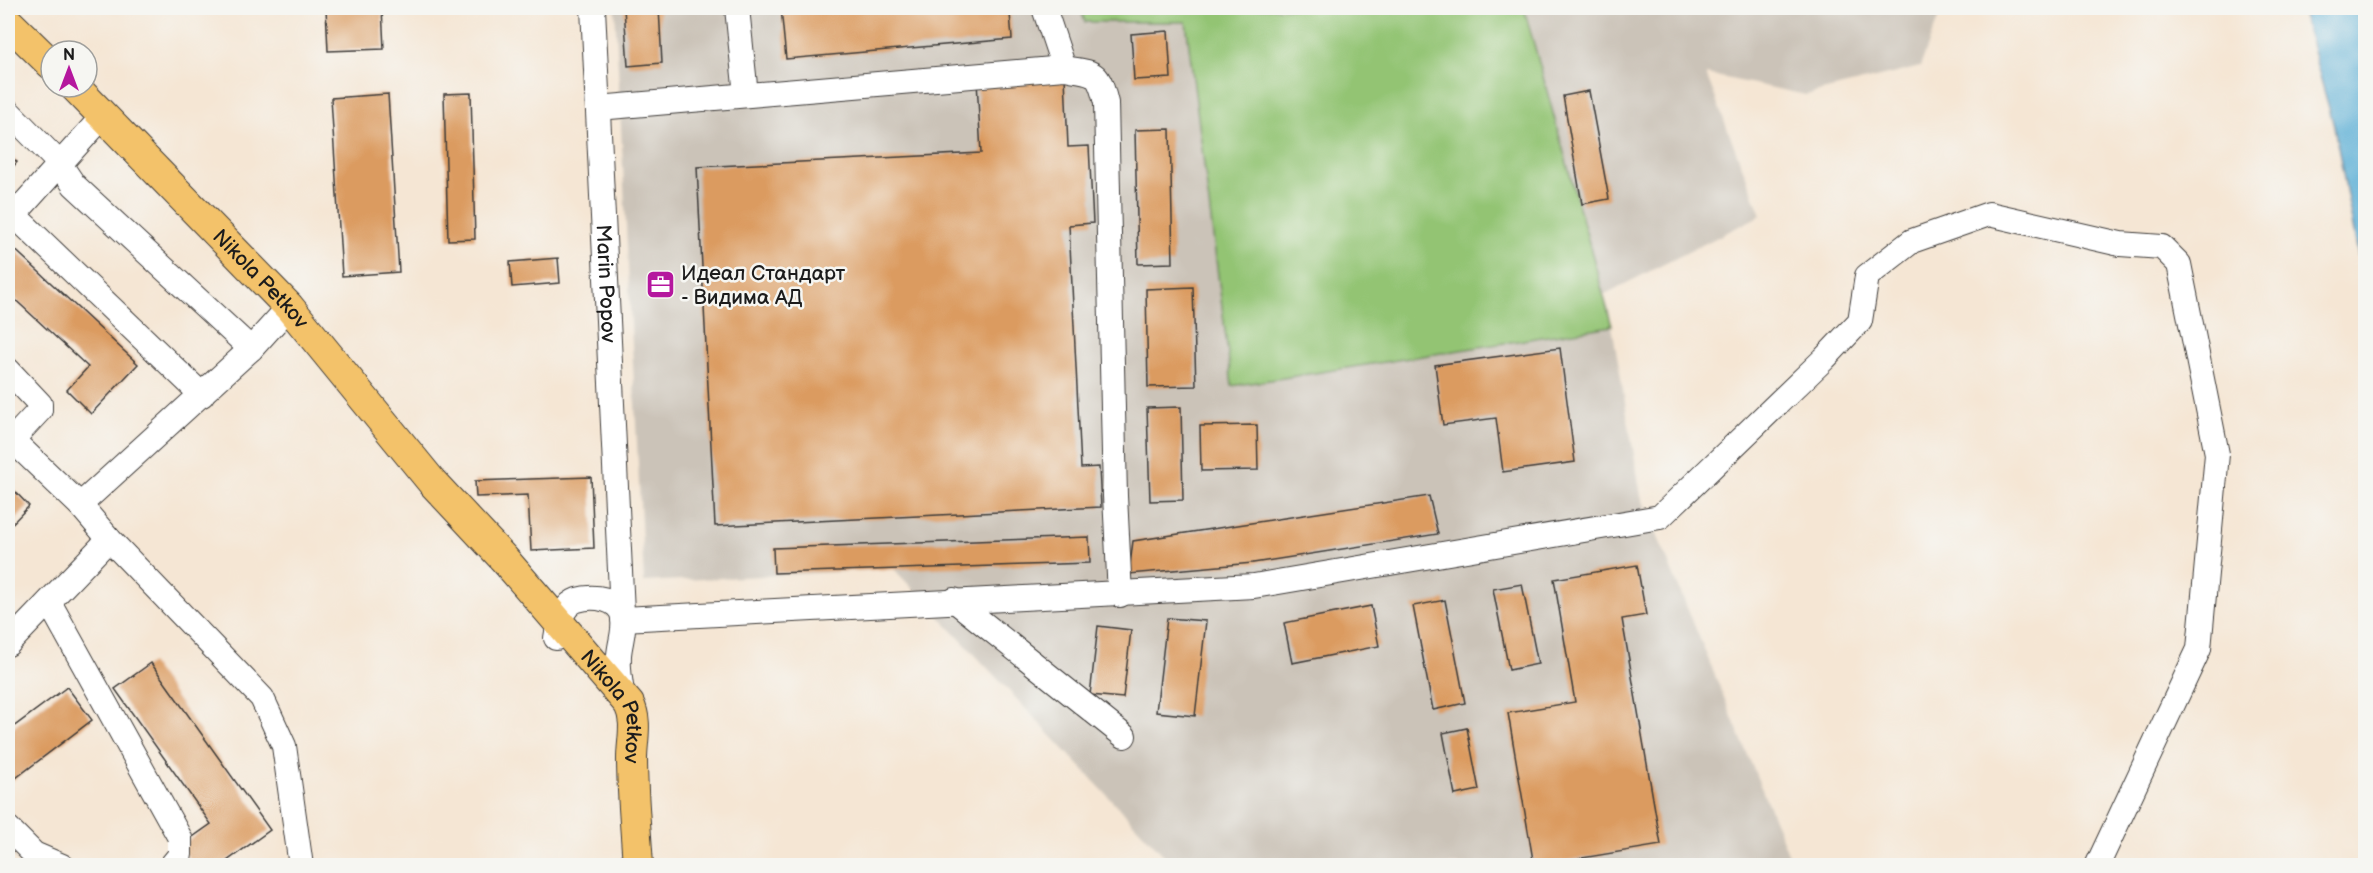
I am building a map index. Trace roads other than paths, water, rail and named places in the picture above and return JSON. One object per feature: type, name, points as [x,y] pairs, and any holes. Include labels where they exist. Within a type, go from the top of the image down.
[{"type":"main road","points":[[8,22],[39,52]]},
{"type":"main road","name":"Nikola Petkov","points":[[87,99],[289,307],[432,482],[491,570],[557,631],[583,662],[619,720],[632,758]]},
{"type":"main road","name":"Nikola Petkov","points":[[583,662],[622,696],[634,714],[632,758]]},
{"type":"main road","points":[[632,758],[638,866]]},
{"type":"street","name":"Marin Popov","points":[[593,8],[623,616]]},
{"type":"street","points":[[737,8],[746,95]]},
{"type":"street","points":[[1044,8],[1064,68]]},
{"type":"street","points":[[598,108],[1064,68],[1093,73],[1101,82],[1106,103],[1115,496],[1120,594]]},
{"type":"street","points":[[8,111],[58,164],[74,185],[251,349]]},
{"type":"street","points":[[104,115],[14,215],[202,394]]},
{"type":"street","points":[[557,631],[567,607],[575,601],[587,598],[607,600],[623,616],[1254,586],[1660,517],[1824,359],[1860,321],[1867,276],[1912,241],[1989,214],[2120,244],[2162,247],[2180,264],[2217,454],[2199,649],[2097,866]]},
{"type":"street","points":[[80,505],[251,349],[289,307]]},
{"type":"street","points":[[8,370],[40,404],[40,410],[10,438],[80,505],[109,539],[262,698],[284,746],[301,866]]},
{"type":"street","points":[[8,644],[109,539]]},
{"type":"street","points":[[587,598],[606,579],[619,560]]},
{"type":"street","points":[[954,600],[1124,736]]},
{"type":"street","points":[[49,602],[180,838],[180,855],[171,866]]},
{"type":"street","points":[[622,696],[620,646],[623,616]]},
{"type":"street","points":[[583,662],[612,652],[620,646]]},
{"type":"street","points":[[8,828],[34,854],[62,866]]},
{"type":"water","points":[[2301,8],[2365,8],[2365,291],[2334,126]]},
{"type":"place","name":"Идеал Стандарт - Видима АД","points":[[660,285]]}]
